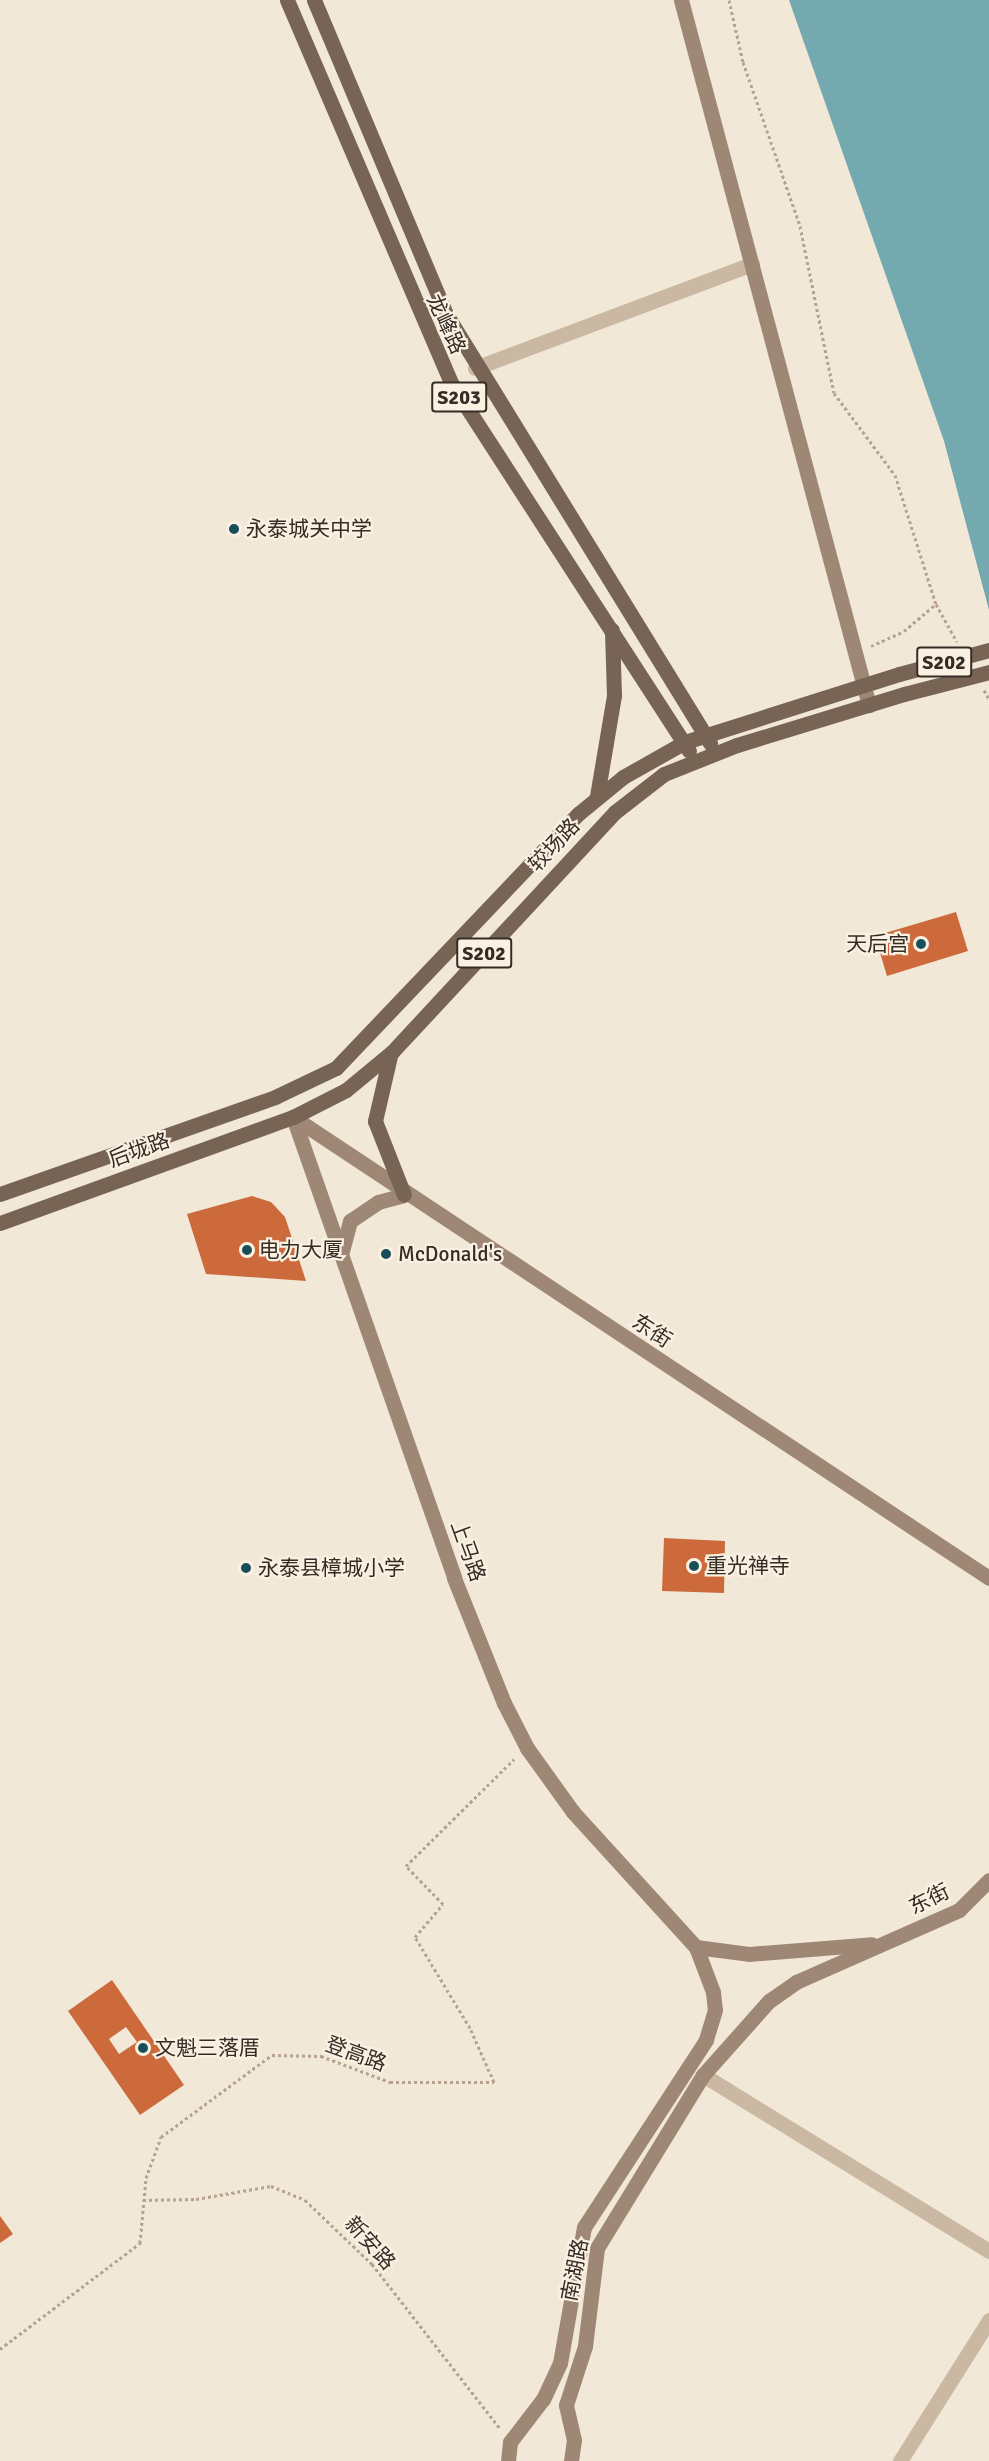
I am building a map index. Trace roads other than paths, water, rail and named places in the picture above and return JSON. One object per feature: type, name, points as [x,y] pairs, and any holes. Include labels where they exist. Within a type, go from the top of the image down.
[{"type":"main road","name":"龙峰路","points":[[287,0],[440,362],[685,742],[694,761]]},
{"type":"main road","name":"龙峰路","points":[[314,0],[430,281],[475,368],[716,753]]},
{"type":"main road","points":[[597,796],[614,695],[612,630]]},
{"type":"main road","name":"较场路","points":[[285,1093],[336,1068],[360,1047],[597,796],[654,756],[705,735],[864,684],[989,650]]},
{"type":"main road","name":"较场路","points":[[293,1117],[346,1090],[392,1052],[615,812],[664,774],[716,753],[904,694],[984,676]]},
{"type":"main road","points":[[392,1052],[375,1121],[404,1195]]},
{"type":"main road","points":[[285,1093],[293,1117]]},
{"type":"main road","name":"后垅路","points":[[0,1194],[285,1093]]},
{"type":"main road","name":"后垅路","points":[[0,1224],[293,1117]]},
{"type":"street","points":[[681,0],[869,705]]},
{"type":"street","points":[[475,368],[752,264]]},
{"type":"street","name":"东街","points":[[293,1117],[404,1195],[989,1578]]},
{"type":"street","name":"上马路","points":[[293,1117],[454,1578],[527,1748],[593,1836],[696,1947]]},
{"type":"street","points":[[342,1254],[350,1221],[370,1206],[404,1195]]},
{"type":"street","name":"东街","points":[[878,1944],[959,1910],[989,1880]]},
{"type":"street","points":[[508,2460],[510,2442],[543,2399],[560,2363],[584,2227],[711,2027],[713,1992],[696,1947],[749,1954],[878,1944]]},
{"type":"street","name":"南湖路","points":[[571,2461],[574,2440],[566,2405],[585,2346],[597,2248],[703,2075],[769,2001],[878,1944]]},
{"type":"street","points":[[703,2075],[989,2250]]},
{"type":"street","points":[[900,2461],[989,2320]]},
{"type":"water","points":[[789,0],[989,0],[989,610],[944,441]]},
{"type":"place","name":"永泰城关中学","points":[[234,529]]},
{"type":"place","name":"天后宫","points":[[921,944]]},
{"type":"place","name":"电力大厦","points":[[247,1250]]},
{"type":"place","name":"McDonald's","points":[[386,1254]]},
{"type":"place","name":"重光禅寺","points":[[694,1566]]},
{"type":"place","name":"永泰县樟城小学","points":[[246,1568]]},
{"type":"place","name":"文魁三落厝","points":[[143,2048]]}]
